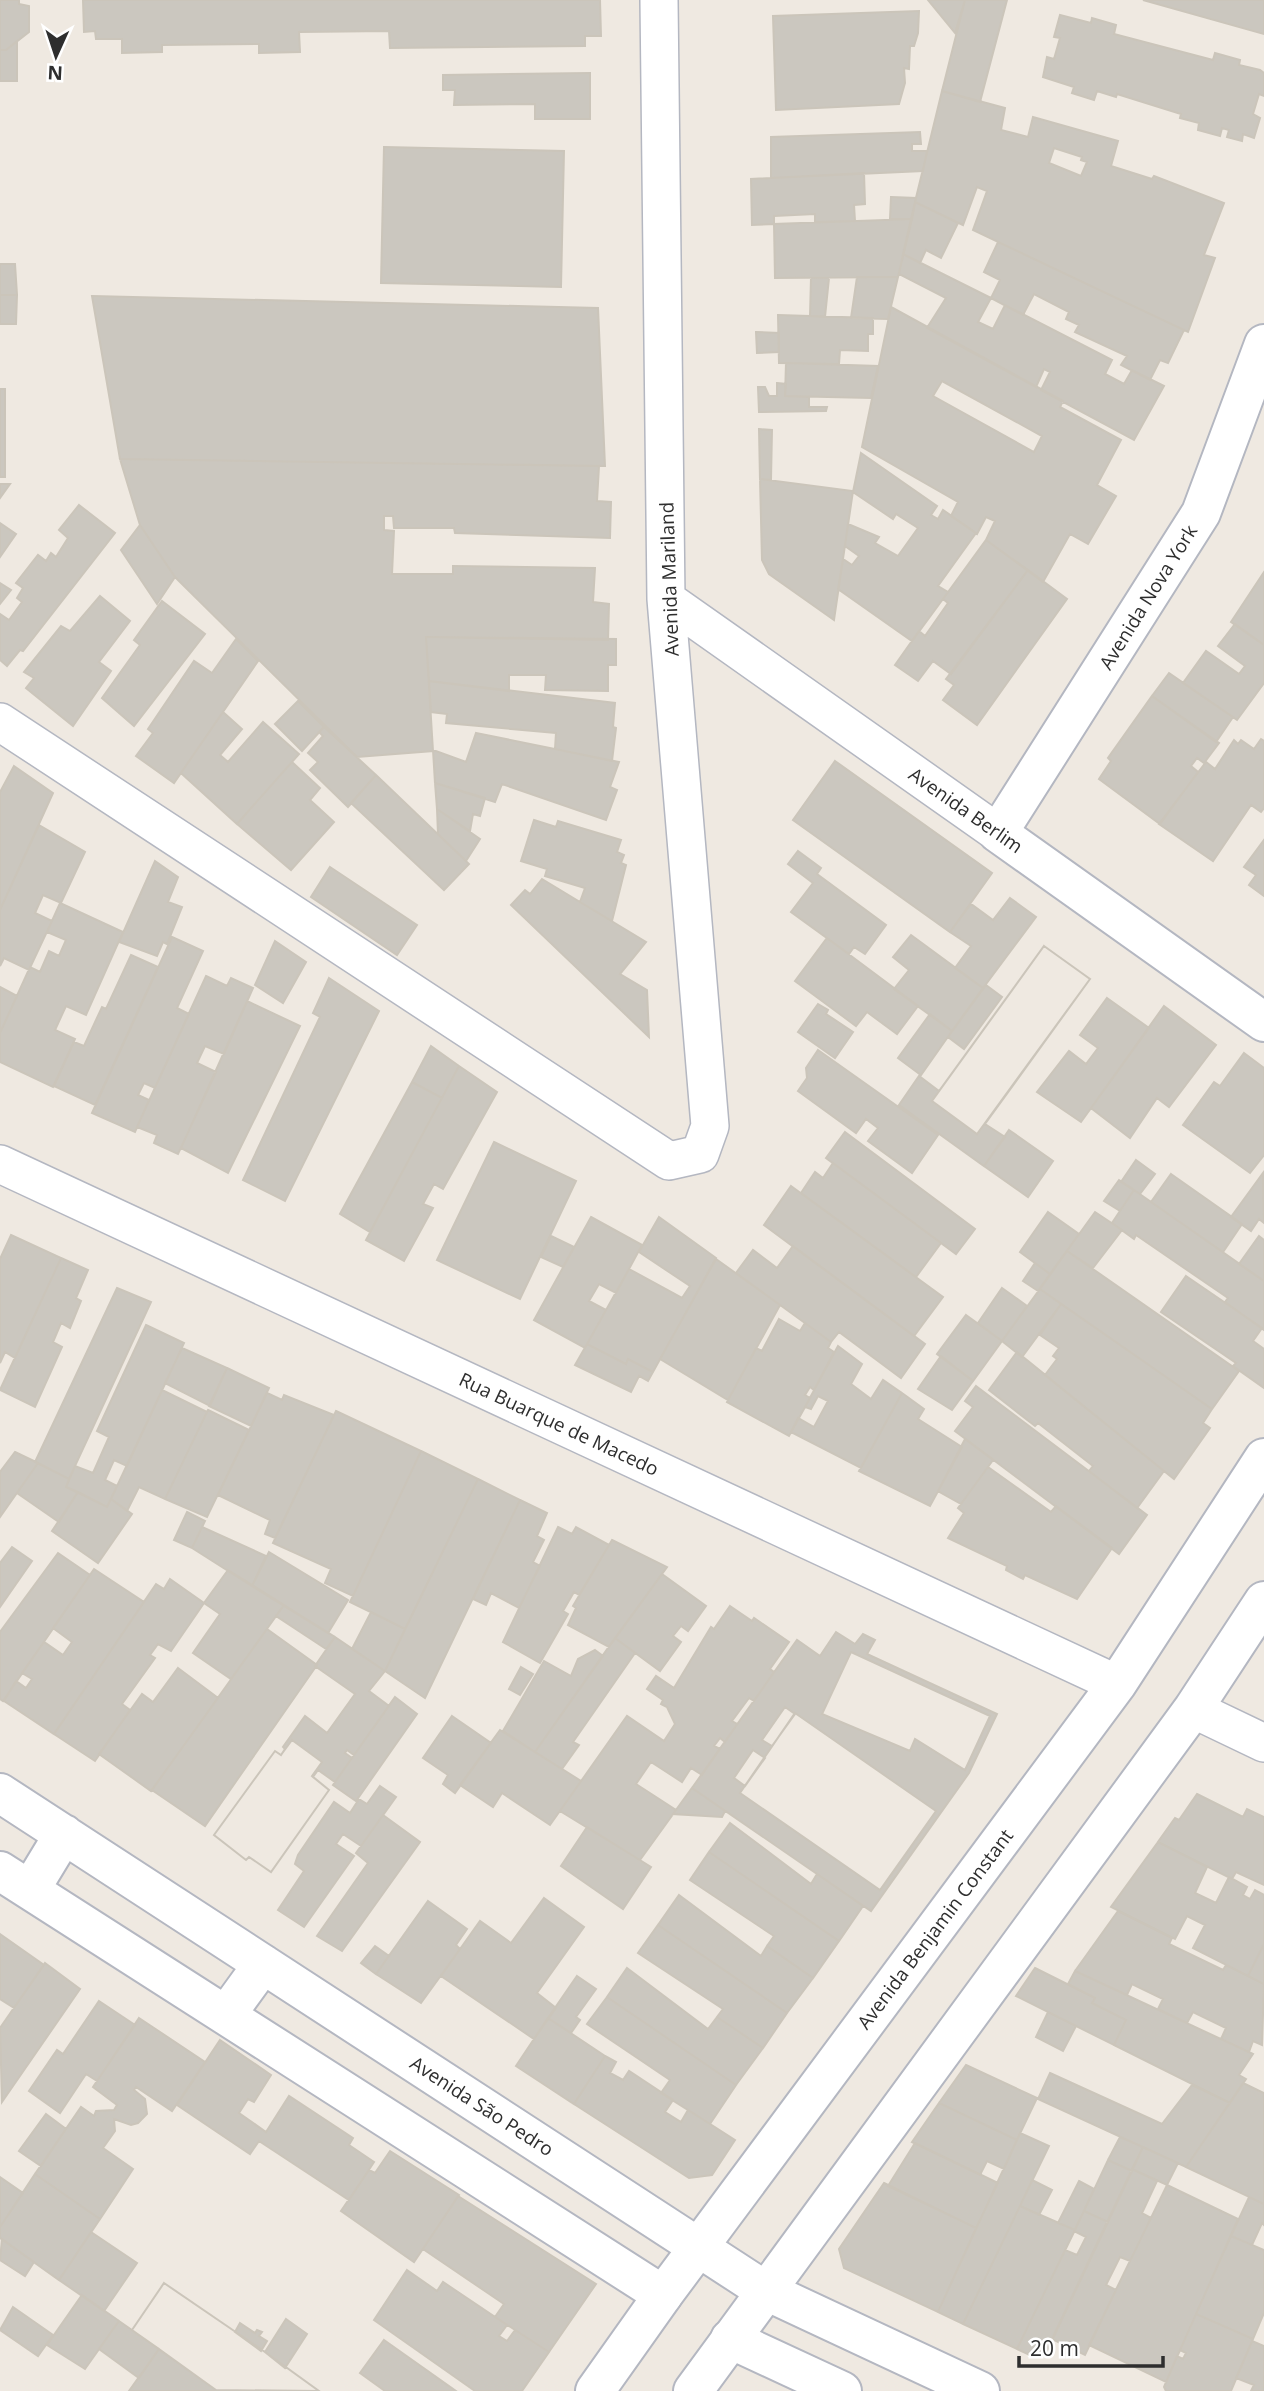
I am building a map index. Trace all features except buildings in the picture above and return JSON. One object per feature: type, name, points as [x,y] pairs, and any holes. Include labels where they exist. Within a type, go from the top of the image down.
[{"type":"street","name":"Avenida Mariland","points":[[0,722],[669,1161],[700,1154],[710,1126],[666,599],[659,0]]},
{"type":"street","name":"Avenida Nova York","points":[[998,833],[1201,513],[1264,344]]},
{"type":"street","name":"Avenida Berlim","points":[[666,599],[1264,1022]]},
{"type":"street","name":"Rua Buarque de Macedo","points":[[0,1164],[1117,1684]]},
{"type":"street","name":"Avenida Benjamin Constant","points":[[595,2391],[663,2295],[1117,1684],[1264,1458]]},
{"type":"street","points":[[693,2391],[764,2290],[1193,1709],[1264,1601]]},
{"type":"street","points":[[1193,1709],[1264,1743]]},
{"type":"street","name":"Avenida São Pedro","points":[[0,1793],[764,2290],[980,2391]]},
{"type":"street","points":[[64,1834],[15,1881],[663,2295]]},
{"type":"street","points":[[226,2015],[263,1964]]},
{"type":"street","points":[[439,2151],[471,2099]]},
{"type":"street","points":[[730,2339],[842,2391]]}]
